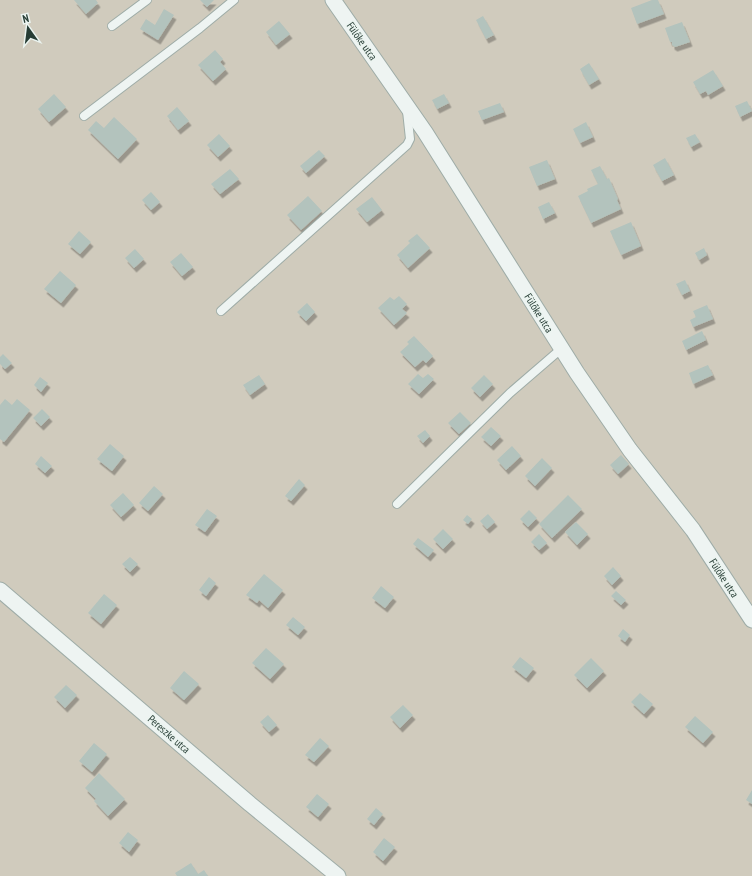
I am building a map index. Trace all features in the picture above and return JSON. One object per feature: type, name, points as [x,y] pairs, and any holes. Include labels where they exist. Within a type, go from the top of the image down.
[{"type":"street","name":"Fülőke utca","points":[[333,0],[407,104],[458,182],[561,349],[630,450],[693,530],[752,620]]},
{"type":"street","name":"Pereszke utca","points":[[0,590],[250,804],[338,876]]},
{"type":"lane","points":[[112,26],[147,0]]},
{"type":"lane","points":[[84,116],[200,28],[234,0]]},
{"type":"lane","points":[[221,311],[407,145],[410,139],[407,104]]},
{"type":"lane","points":[[397,504],[510,393],[561,349]]},
{"type":"shaded area","points":[[0,0],[752,0],[752,876],[0,876]]},
{"type":"building","points":[[74,0],[96,0],[98,3],[86,14]]},
{"type":"building","points":[[200,0],[214,0],[207,7]]},
{"type":"building","points":[[652,0],[658,0],[664,14],[637,24],[631,8]]},
{"type":"building","points":[[164,9],[174,15],[158,40],[140,29],[146,19],[155,25]]},
{"type":"building","points":[[483,16],[494,35],[486,39],[476,20]]},
{"type":"building","points":[[279,21],[290,34],[276,45],[266,32]]},
{"type":"building","points":[[682,22],[690,42],[675,47],[672,45],[672,42],[670,42],[665,28]]},
{"type":"building","points":[[215,50],[223,59],[220,62],[226,69],[213,81],[198,65]]},
{"type":"building","points":[[589,63],[599,79],[589,85],[580,69]]},
{"type":"building","points":[[713,70],[723,86],[708,95],[706,91],[700,94],[693,82]]},
{"type":"building","points":[[54,94],[66,107],[49,122],[38,109]]},
{"type":"building","points":[[444,94],[449,103],[437,109],[432,100]]},
{"type":"building","points":[[747,101],[752,111],[740,117],[735,106]]},
{"type":"building","points":[[500,103],[504,112],[482,120],[478,111]]},
{"type":"building","points":[[177,107],[189,121],[178,130],[167,116]]},
{"type":"building","points":[[114,117],[137,139],[118,159],[88,130],[96,121],[104,128]]},
{"type":"building","points":[[586,122],[593,137],[580,143],[573,129]]},
{"type":"building","points":[[219,134],[230,146],[218,157],[207,145]]},
{"type":"building","points":[[695,134],[700,142],[691,147],[686,138]]},
{"type":"building","points":[[319,150],[325,156],[306,173],[300,166]]},
{"type":"building","points":[[665,158],[674,175],[662,181],[653,165]]},
{"type":"building","points":[[547,160],[555,179],[537,186],[529,167]]},
{"type":"building","points":[[600,166],[607,179],[609,178],[621,209],[591,223],[578,196],[588,191],[587,189],[598,184],[591,170]]},
{"type":"building","points":[[230,169],[239,179],[220,194],[211,184]]},
{"type":"building","points":[[151,192],[160,202],[151,210],[142,200]]},
{"type":"building","points":[[308,196],[322,211],[301,230],[287,215]]},
{"type":"building","points":[[372,197],[382,210],[367,222],[356,209]]},
{"type":"building","points":[[549,202],[555,213],[543,219],[538,207]]},
{"type":"building","points":[[631,222],[641,246],[621,255],[610,231]]},
{"type":"building","points":[[79,231],[91,242],[80,254],[68,244]]},
{"type":"building","points":[[417,234],[430,248],[408,268],[397,255],[410,243],[408,241]]},
{"type":"building","points":[[704,248],[707,255],[699,260],[695,253]]},
{"type":"building","points":[[135,249],[144,259],[134,268],[125,258]]},
{"type":"building","points":[[181,253],[193,267],[182,276],[170,262]]},
{"type":"building","points":[[60,271],[76,285],[61,303],[44,289]]},
{"type":"building","points":[[685,280],[690,291],[682,295],[676,284]]},
{"type":"building","points":[[399,296],[407,304],[402,309],[407,313],[394,325],[378,308],[390,297],[394,300]]},
{"type":"building","points":[[307,303],[315,312],[306,321],[297,312]]},
{"type":"building","points":[[707,305],[713,319],[693,327],[690,320],[696,317],[693,311]]},
{"type":"building","points":[[702,331],[706,340],[686,350],[682,341]]},
{"type":"building","points":[[414,336],[433,356],[426,363],[423,360],[415,367],[400,352],[409,344],[407,342]]},
{"type":"building","points":[[3,354],[12,363],[5,369],[0,364],[0,357]]},
{"type":"building","points":[[708,365],[713,375],[693,384],[689,373]]},
{"type":"building","points":[[418,374],[423,378],[428,374],[434,379],[419,394],[408,384]]},
{"type":"building","points":[[259,375],[265,384],[250,395],[243,385]]},
{"type":"building","points":[[484,375],[493,384],[480,397],[471,388]]},
{"type":"building","points":[[40,377],[48,383],[41,392],[34,385]]},
{"type":"building","points":[[5,399],[12,405],[17,399],[30,410],[4,442],[0,439],[0,405]]},
{"type":"building","points":[[42,409],[50,417],[41,426],[33,418]]},
{"type":"building","points":[[460,412],[471,423],[459,434],[448,423]]},
{"type":"building","points":[[491,427],[501,436],[491,446],[481,437]]},
{"type":"building","points":[[425,430],[430,436],[423,443],[417,436]]},
{"type":"building","points":[[110,444],[124,456],[112,471],[97,459]]},
{"type":"building","points":[[512,446],[521,456],[506,470],[497,460]]},
{"type":"building","points":[[621,455],[629,464],[618,474],[610,465]]},
{"type":"building","points":[[41,456],[52,466],[45,473],[35,464]]},
{"type":"building","points":[[542,458],[552,468],[535,486],[525,476]]},
{"type":"building","points":[[299,479],[305,485],[291,501],[285,496]]},
{"type":"building","points":[[154,486],[163,494],[148,511],[139,503]]},
{"type":"building","points":[[123,493],[134,505],[121,517],[110,505]]},
{"type":"building","points":[[568,495],[582,509],[552,538],[539,524]]},
{"type":"building","points":[[207,509],[217,516],[205,532],[195,525]]},
{"type":"building","points":[[529,510],[537,518],[528,527],[520,519]]},
{"type":"building","points":[[488,514],[495,522],[487,529],[480,521]]},
{"type":"building","points":[[467,515],[472,519],[468,524],[463,520]]},
{"type":"building","points":[[576,522],[588,534],[577,545],[565,532]]},
{"type":"building","points":[[443,529],[453,539],[443,549],[433,539]]},
{"type":"building","points":[[539,534],[547,543],[539,550],[531,542]]},
{"type":"building","points":[[418,538],[434,550],[428,557],[413,544]]},
{"type":"building","points":[[130,557],[138,564],[130,572],[122,564]]},
{"type":"building","points":[[613,567],[621,576],[612,585],[604,576]]},
{"type":"building","points":[[264,574],[283,590],[268,608],[259,600],[257,603],[246,595]]},
{"type":"building","points":[[209,577],[216,583],[206,596],[199,590]]},
{"type":"building","points":[[381,586],[394,597],[385,608],[372,598]]},
{"type":"building","points":[[616,591],[626,600],[621,605],[611,596]]},
{"type":"building","points":[[104,594],[117,605],[101,624],[88,613]]},
{"type":"building","points":[[293,617],[305,627],[298,635],[286,625]]},
{"type":"building","points":[[623,629],[630,635],[625,642],[618,636]]},
{"type":"building","points":[[266,648],[284,664],[270,679],[252,663]]},
{"type":"building","points":[[520,657],[534,668],[526,678],[512,667]]},
{"type":"building","points":[[591,658],[604,671],[587,688],[574,675]]},
{"type":"building","points":[[184,671],[199,684],[184,700],[170,688]]},
{"type":"building","points":[[66,685],[77,695],[65,708],[54,697]]},
{"type":"building","points":[[640,693],[653,704],[644,714],[631,702]]},
{"type":"building","points":[[403,705],[413,715],[400,728],[390,717]]},
{"type":"building","points":[[268,715],[277,725],[269,732],[260,722]]},
{"type":"building","points":[[695,716],[713,732],[703,743],[685,727]]},
{"type":"building","points":[[320,738],[329,746],[314,762],[305,755]]},
{"type":"building","points":[[94,743],[107,754],[92,772],[79,761]]},
{"type":"building","points":[[99,773],[125,799],[108,816],[94,801],[96,799],[85,788]]},
{"type":"building","points":[[752,790],[752,804],[746,800]]},
{"type":"building","points":[[317,794],[329,804],[318,817],[306,807]]},
{"type":"building","points":[[376,808],[383,814],[374,825],[367,819]]},
{"type":"building","points":[[128,832],[138,840],[129,852],[119,843]]},
{"type":"building","points":[[384,838],[395,847],[383,861],[373,852]]},
{"type":"building","points":[[191,863],[198,874],[204,870],[208,876],[177,876],[175,873]]}]
